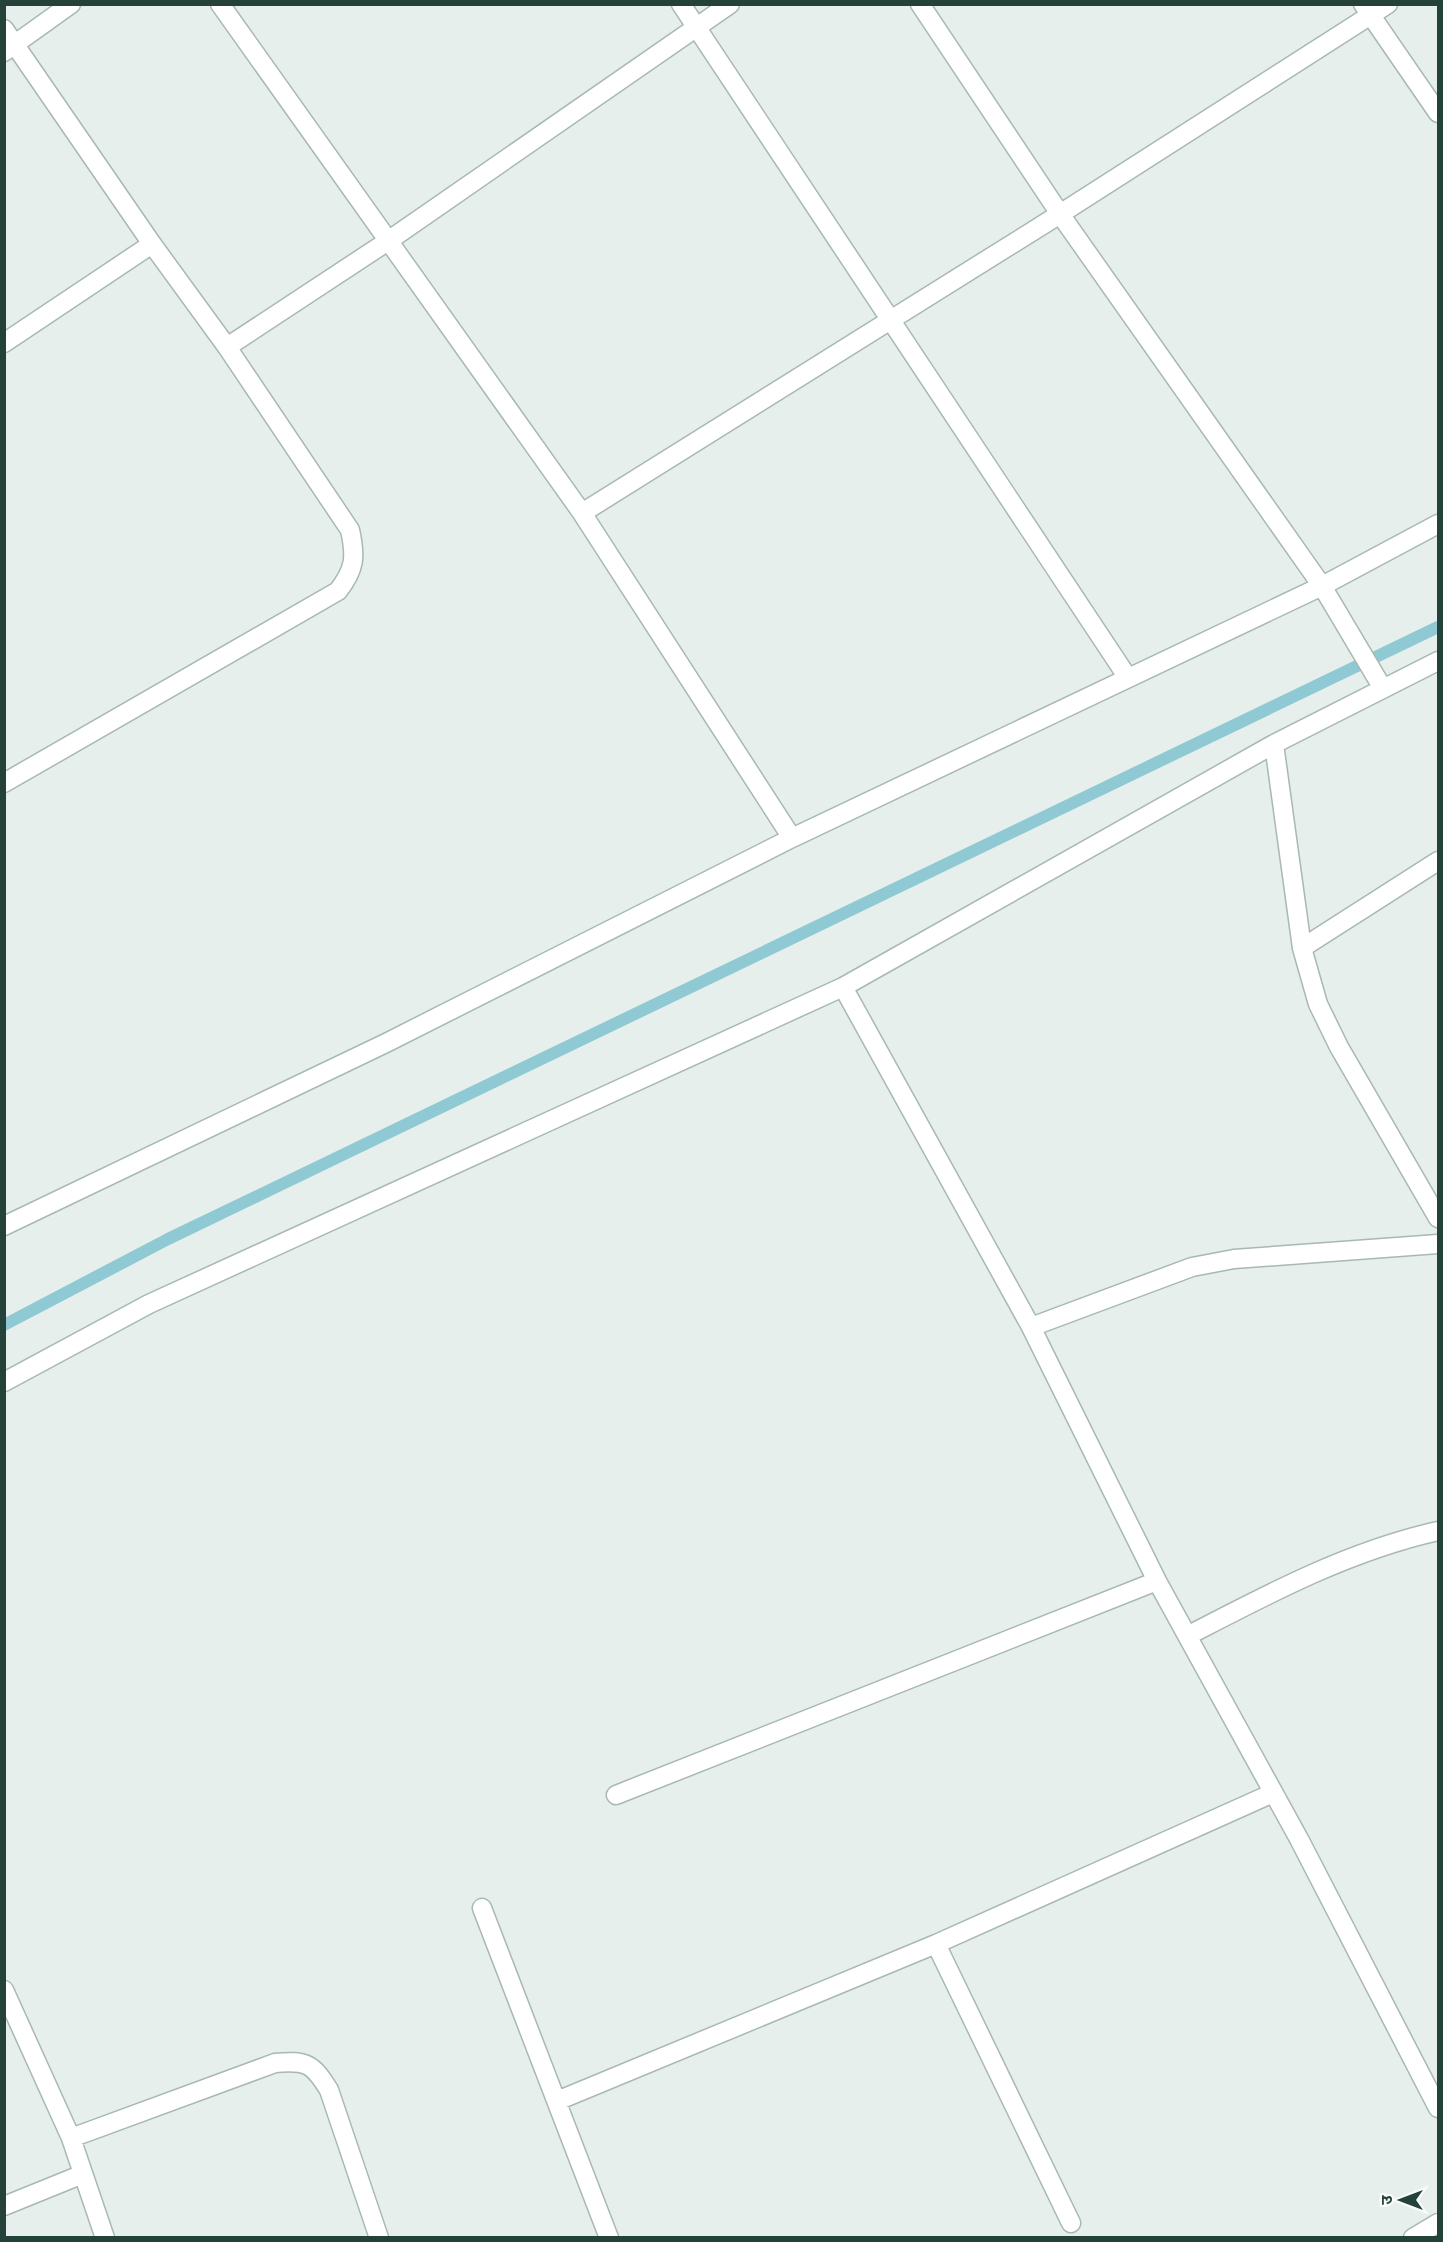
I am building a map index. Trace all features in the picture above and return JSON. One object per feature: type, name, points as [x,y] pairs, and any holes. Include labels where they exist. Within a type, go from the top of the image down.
[{"type":"street","points":[[10,48],[71,4]]},
{"type":"street","points":[[220,4],[582,513],[792,838]]},
{"type":"street","points":[[681,4],[1128,678]]},
{"type":"street","points":[[227,348],[388,241],[730,4]]},
{"type":"street","points":[[920,4],[1060,214],[1322,586],[1382,687]]},
{"type":"street","points":[[582,513],[1060,214],[1367,10],[1388,4]]},
{"type":"street","points":[[1367,10],[1438,113]]},
{"type":"street","points":[[4,29],[10,48],[227,348],[350,530],[354,551],[351,574],[338,591],[4,783]]},
{"type":"street","points":[[8,334],[152,244]]},
{"type":"street","points":[[4,1226],[386,1043],[792,838],[1322,586],[1438,524]]},
{"type":"street","points":[[4,1382],[149,1304],[843,987],[1274,744],[1382,687],[1438,661]]},
{"type":"street","points":[[1274,744],[1302,948],[1318,1004],[1339,1047],[1438,1218]]},
{"type":"street","points":[[1302,948],[1438,861]]},
{"type":"street","points":[[843,987],[1031,1327],[1157,1581],[1189,1635],[1438,2108]]},
{"type":"street","points":[[1031,1327],[1192,1267],[1234,1259],[1438,1244]]},
{"type":"street","points":[[1189,1635],[1297,1578],[1368,1551],[1438,1531]]},
{"type":"street","points":[[616,1794],[1157,1581]]},
{"type":"street","points":[[556,2101],[936,1944],[1273,1793]]},
{"type":"street","points":[[482,1908],[609,2238]]},
{"type":"street","points":[[936,1944],[1071,2223]]},
{"type":"street","points":[[4,1990],[70,2138],[105,2238]]},
{"type":"street","points":[[70,2138],[275,2063],[298,2061],[316,2069],[329,2090],[379,2238]]},
{"type":"street","points":[[4,2206],[83,2174]]},
{"type":"street","points":[[1413,2238],[1438,2223]]},
{"type":"waterway","points":[[4,1325],[168,1239],[1438,627]]}]
